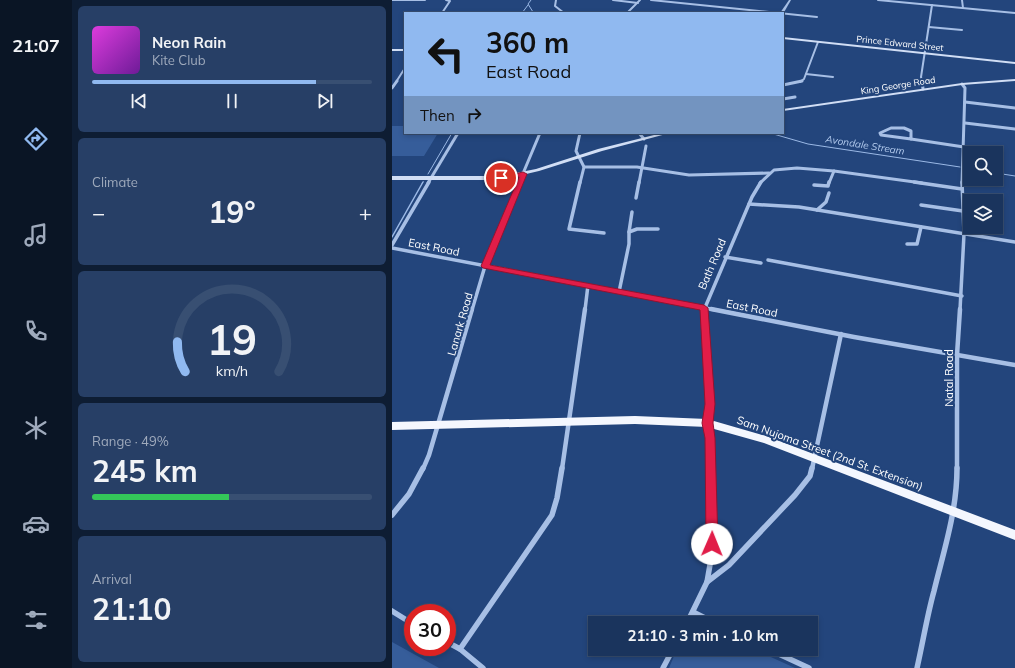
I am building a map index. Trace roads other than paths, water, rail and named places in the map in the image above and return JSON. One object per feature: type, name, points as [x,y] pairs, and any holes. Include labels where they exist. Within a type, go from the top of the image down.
[{"type":"highway","name":"Sam Nujoma Street (2nd St. Extension)","points":[[392,426],[656,420],[707,423],[760,438],[1015,535]]},
{"type":"main road","name":"Prince Edward Street","points":[[784,38],[1015,63]]},
{"type":"main road","points":[[392,50],[404,50]]},
{"type":"main road","name":"King George Road","points":[[784,110],[923,89],[1015,80]]},
{"type":"main road","points":[[392,178],[482,180],[501,178],[523,174],[578,157],[664,134]]},
{"type":"street","points":[[393,1],[425,0]]},
{"type":"street","points":[[443,12],[450,1],[446,0]]},
{"type":"street","points":[[556,0],[555,6],[563,12]]},
{"type":"street","points":[[613,0],[638,2]]},
{"type":"street","points":[[628,12],[640,0]]},
{"type":"street","points":[[651,0],[772,12]]},
{"type":"street","points":[[783,12],[790,0]]},
{"type":"street","points":[[878,0],[1015,13]]},
{"type":"street","points":[[962,0],[963,8]]},
{"type":"street","points":[[923,89],[921,77],[932,5]]},
{"type":"street","points":[[784,13],[817,17]]},
{"type":"street","points":[[929,27],[962,30]]},
{"type":"street","points":[[784,85],[804,80],[818,42]]},
{"type":"street","points":[[392,88],[404,70]]},
{"type":"street","points":[[806,74],[833,77]]},
{"type":"street","name":"Natal Road","points":[[962,84],[965,88],[964,146]]},
{"type":"street","points":[[784,99],[795,97]]},
{"type":"street","points":[[965,102],[1015,108]]},
{"type":"street","points":[[965,123],[1015,129]]},
{"type":"street","points":[[911,140],[911,131],[908,129],[886,130],[880,133],[883,136],[911,140],[963,147]]},
{"type":"street","points":[[392,247],[457,134]]},
{"type":"street","name":"Lanark Road","points":[[392,515],[408,497],[416,485],[429,455],[486,266],[540,134]]},
{"type":"street","points":[[580,134],[575,150],[584,167],[569,229],[604,233]]},
{"type":"street","points":[[639,134],[644,139]]},
{"type":"street","points":[[636,198],[646,146]]},
{"type":"street","points":[[584,167],[642,168],[684,175],[769,173],[774,170],[789,168],[834,171],[962,189]]},
{"type":"street","name":"Natal Road","points":[[963,168],[963,210]]},
{"type":"street","points":[[814,185],[828,186],[834,171]]},
{"type":"street","name":"Bath Road","points":[[690,616],[707,582],[711,559],[712,530],[710,438],[707,423],[710,404],[704,308],[752,198],[762,180],[769,173]]},
{"type":"street","points":[[817,210],[826,202],[829,193]]},
{"type":"street","points":[[750,204],[777,205],[817,210],[963,234]]},
{"type":"street","points":[[921,205],[963,210]]},
{"type":"street","points":[[619,292],[629,244],[628,232],[632,212]]},
{"type":"street","points":[[907,244],[917,244],[921,227]]},
{"type":"street","points":[[628,232],[637,229],[658,229]]},
{"type":"street","points":[[964,234],[1015,242]]},
{"type":"street","name":"Natal Road","points":[[917,668],[933,594],[954,512],[958,428],[958,355],[964,234]]},
{"type":"street","name":"East Road","points":[[392,247],[619,292],[1015,365]]},
{"type":"street","points":[[725,257],[761,263]]},
{"type":"street","points":[[768,260],[962,296]]},
{"type":"street","points":[[460,649],[552,515],[558,495],[570,422],[588,285]]},
{"type":"street","points":[[707,582],[729,565],[795,495],[810,476],[815,459],[841,334]]},
{"type":"street","points":[[392,611],[404,618]]},
{"type":"street","points":[[692,612],[700,616]]},
{"type":"street","points":[[456,647],[482,668]]},
{"type":"street","points":[[663,668],[669,656]]},
{"type":"street","points":[[783,656],[809,668]]},
{"type":"waterway","name":"Avondale Stream","points":[[531,0],[528,4],[533,12]]},
{"type":"waterway","points":[[523,12],[528,5]]},
{"type":"waterway","points":[[428,174],[451,134]]},
{"type":"waterway","name":"Avondale Stream","points":[[773,134],[808,144],[960,167]]},
{"type":"waterway","name":"Avondale Stream","points":[[1003,174],[1015,176]]},
{"type":"waterway","points":[[392,237],[423,182],[422,183]]}]
